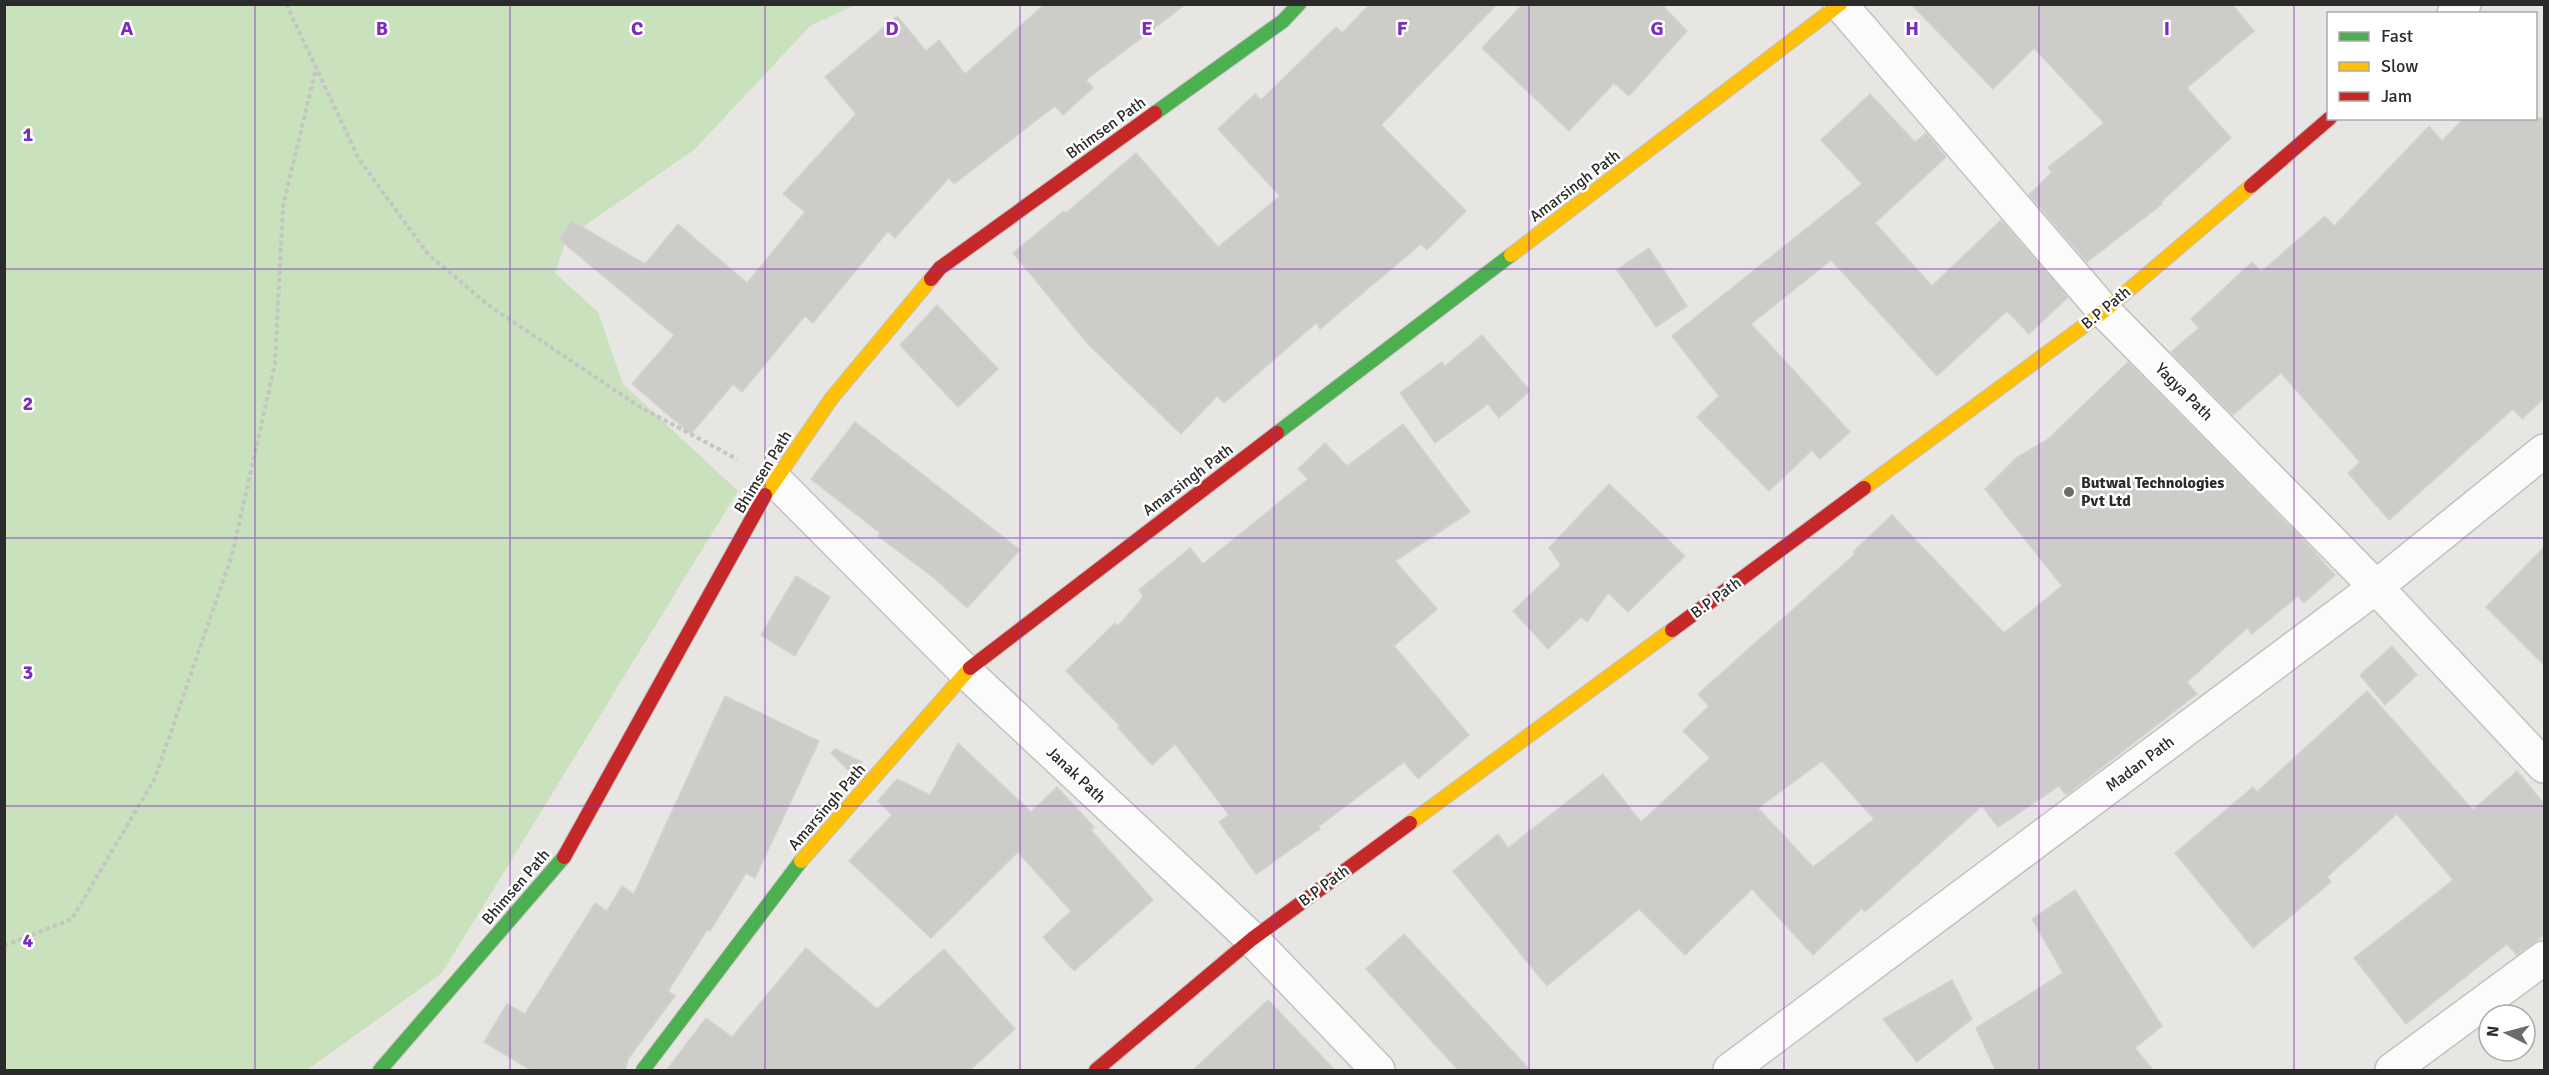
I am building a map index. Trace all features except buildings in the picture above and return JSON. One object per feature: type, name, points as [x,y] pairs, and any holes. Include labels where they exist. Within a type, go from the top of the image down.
[{"type":"street","name":"Bhimsen Path","points":[[380,1071],[564,856],[774,479],[831,399],[940,268],[1283,21],[1299,4]]},
{"type":"street","name":"Yagya Path","points":[[1840,5],[2104,311],[2376,587],[2544,766]]},
{"type":"street","name":"Amarsingh Path","points":[[643,1071],[800,863],[965,671],[1840,5]]},
{"type":"street","name":"B.P Path","points":[[1096,1071],[1252,939],[2104,311],[2328,120]]},
{"type":"street","name":"Madan Path","points":[[1730,1071],[2376,587],[2544,451]]},
{"type":"street","name":"Janak Path","points":[[774,479],[965,671],[1252,939],[1378,1071]]},
{"type":"street","points":[[2392,1071],[2544,958]]},
{"type":"path","points":[[286,4],[359,159],[427,253],[488,305],[640,407],[774,479]]},
{"type":"path","points":[[4,946],[72,919],[154,778],[232,555],[275,364],[283,206],[316,68]]},
{"type":"green space","points":[[5,5],[855,5],[810,26],[695,149],[567,238],[555,273],[598,312],[623,384],[738,491],[442,973],[307,1070],[5,1070]]},
{"type":"traffic: fast","points":[[1155,113],[1283,21],[1299,4]]},
{"type":"traffic: fast","points":[[1277,433],[1511,255]]},
{"type":"traffic: fast","points":[[380,1070],[564,857]]},
{"type":"traffic: fast","points":[[643,1070],[801,861]]},
{"type":"traffic: slow","points":[[1511,255],[1840,4]]},
{"type":"traffic: slow","points":[[1864,488],[2104,311],[2251,186]]},
{"type":"traffic: slow","points":[[765,495],[831,399],[931,279]]},
{"type":"traffic: slow","points":[[1410,823],[1672,630]]},
{"type":"traffic: slow","points":[[801,861],[970,668]]},
{"type":"traffic: jam","points":[[931,279],[940,268],[1155,113]]},
{"type":"traffic: jam","points":[[2251,186],[2328,120]]},
{"type":"traffic: jam","points":[[970,668],[1277,433]]},
{"type":"traffic: jam","points":[[1672,630],[1864,488]]},
{"type":"traffic: jam","points":[[564,857],[765,495]]},
{"type":"traffic: jam","points":[[1096,1070],[1252,939],[1410,823]]},
{"type":"place","name":"Butwal Technologies Pvt Ltd","points":[[2069,492]]}]
